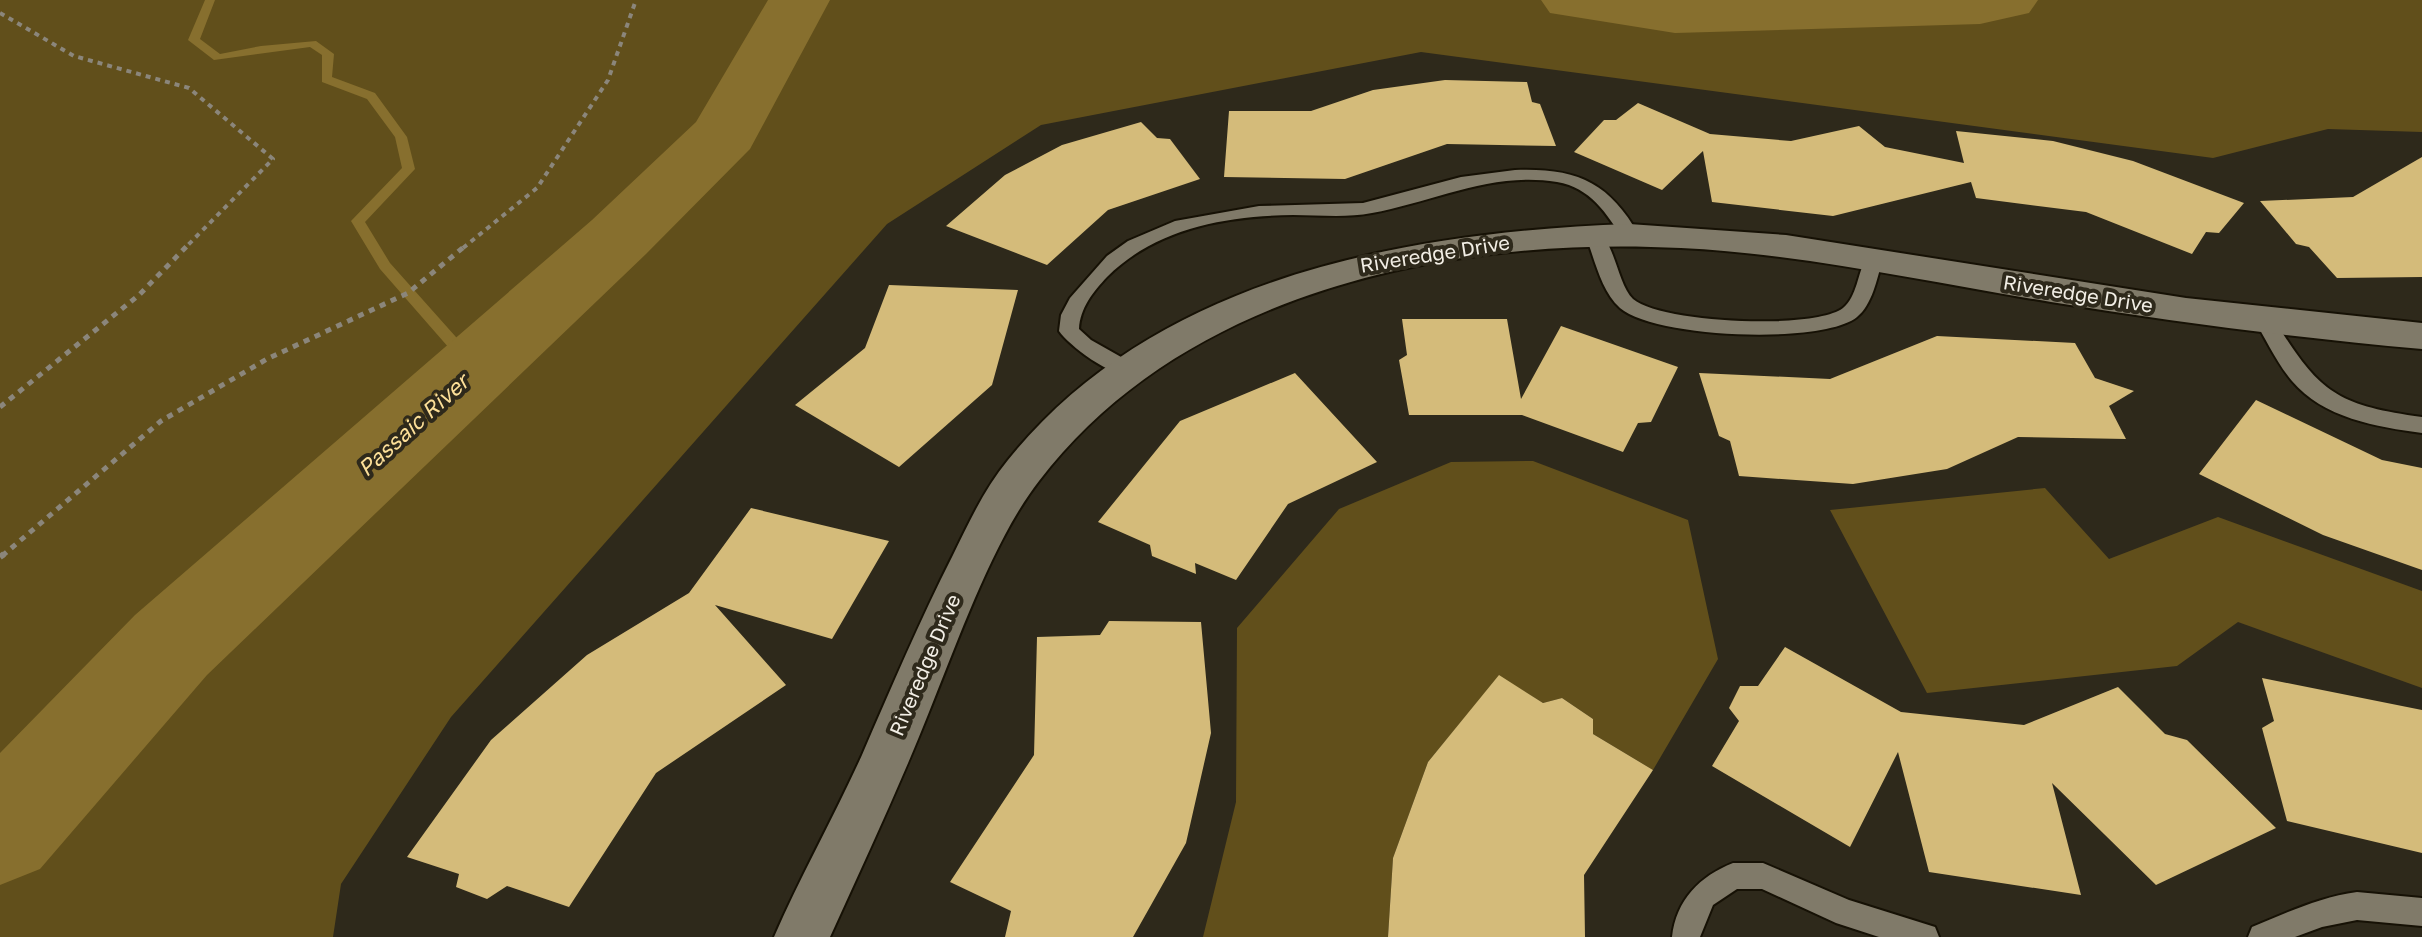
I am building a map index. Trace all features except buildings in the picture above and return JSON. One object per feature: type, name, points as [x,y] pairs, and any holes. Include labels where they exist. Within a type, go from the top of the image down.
[{"type":"street","name":"Riveredge Drive","points":[[802,937],[887,755],[948,608],[997,509],[1031,461],[1130,371],[1219,316],[1330,273],[1383,259],[1458,247],[1515,240],[1613,236],[1774,246],[2134,303],[2422,336]]},
{"type":"lane","points":[[1130,371],[1084,345],[1069,331],[1069,313],[1105,267],[1127,249],[1159,233],[1234,213],[1364,209],[1455,183],[1524,173],[1565,178],[1598,192],[1614,205],[1613,236],[1621,298],[1642,312],[1688,324],[1812,326],[1834,321],[1850,313],[1858,301],[1873,262]]},
{"type":"lane","points":[[2263,318],[2303,379],[2318,393],[2340,405],[2391,421],[2422,425]]},
{"type":"lane","points":[[1686,937],[1687,928],[1703,895],[1733,876],[1763,876],[1846,913],[1925,937]]},
{"type":"lane","points":[[2262,937],[2332,908],[2381,903],[2422,912]]},
{"type":"path","points":[[0,557],[161,421],[267,359],[408,293],[537,188],[608,80],[636,0]]},
{"type":"path","points":[[0,13],[74,56],[189,88],[273,159],[139,295],[0,407]]},
{"type":"shaded area","points":[[0,0],[2422,0],[2422,132],[2328,129],[2213,158],[1421,52],[1041,125],[887,224],[451,717],[341,884],[333,937],[0,937]]},
{"type":"shaded area","points":[[1533,461],[1688,520],[1718,659],[1653,770],[1593,734],[1593,719],[1562,698],[1543,703],[1499,676],[1428,762],[1393,858],[1388,937],[1203,937],[1236,802],[1237,628],[1339,509],[1451,462]]},
{"type":"shaded area","points":[[2045,488],[2109,559],[2218,517],[2422,591],[2422,688],[2238,622],[2177,666],[1927,693],[1830,510]]},
{"type":"waterway","points":[[210,0],[194,40],[218,58],[312,43],[328,54],[326,79],[371,96],[401,137],[409,169],[358,221],[385,266],[475,368]]},
{"type":"waterway","name":"Passaic River","points":[[0,832],[171,645],[619,237],[725,134],[799,0]]},
{"type":"waterway","name":"Passaic River","points":[[1572,0],[1675,14],[1980,5],[2007,0]]}]
